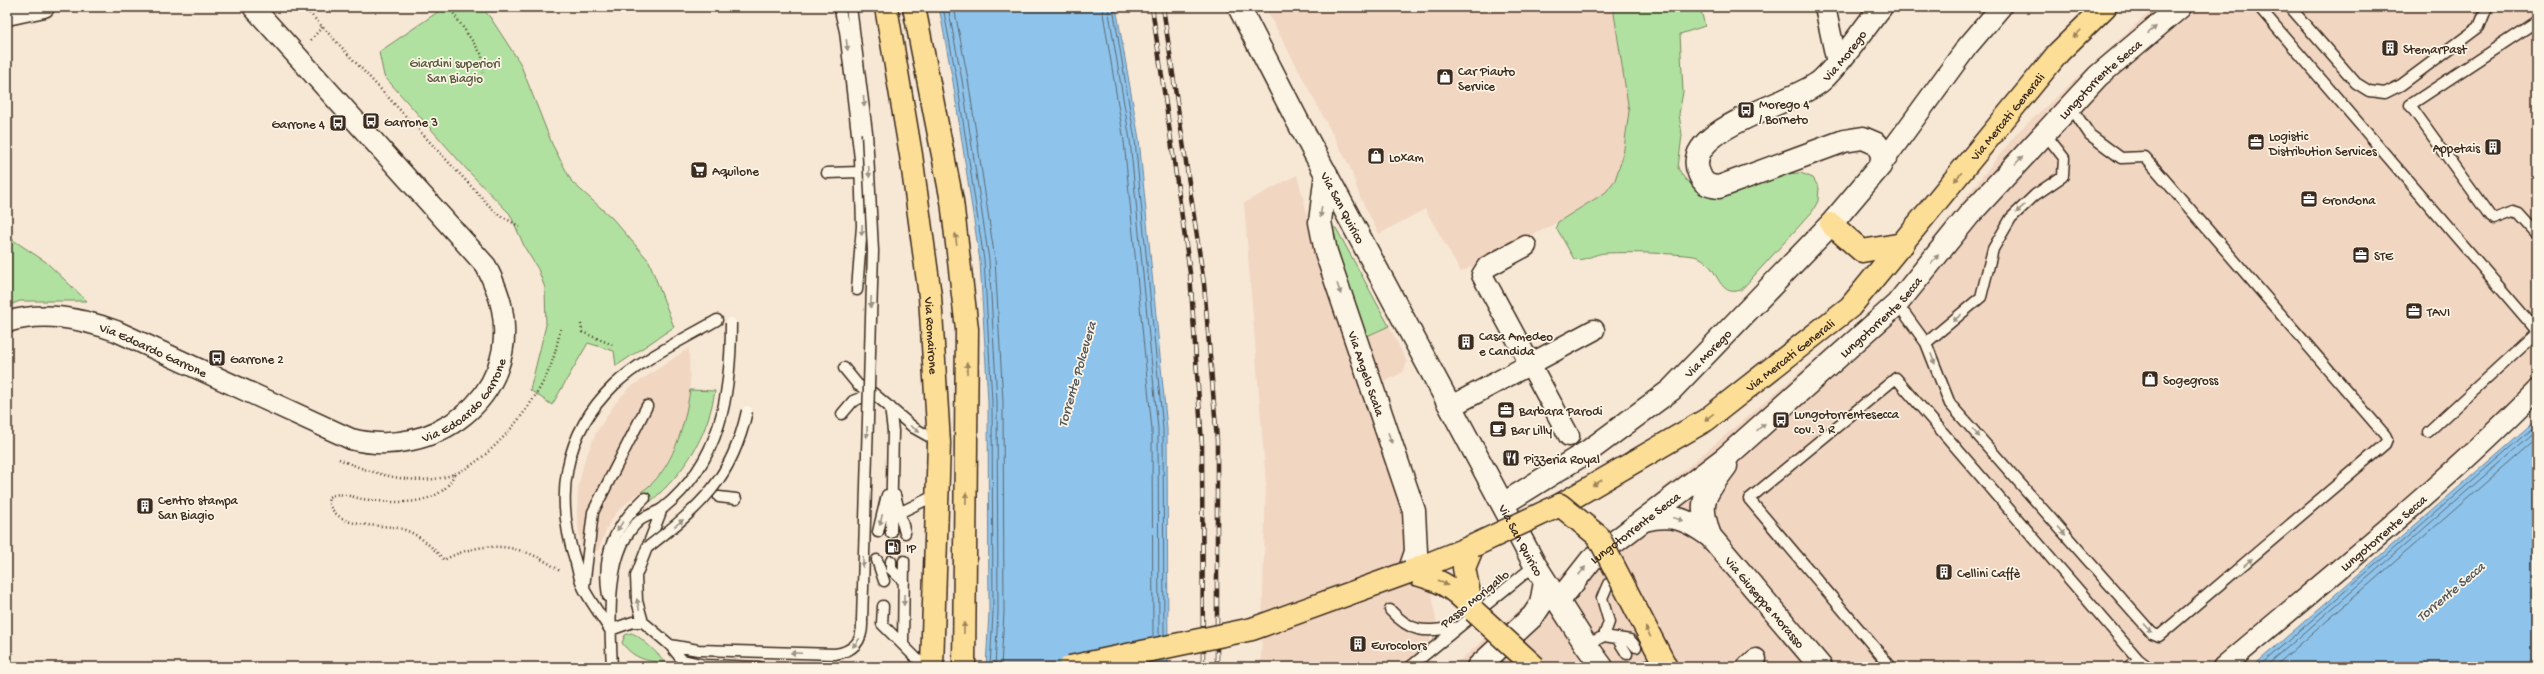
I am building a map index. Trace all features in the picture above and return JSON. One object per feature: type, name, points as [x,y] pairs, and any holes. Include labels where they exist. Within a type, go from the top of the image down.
[{"type":"main road","name":"Via Romairone","points":[[886,7],[911,155],[930,296],[939,442],[932,667]]},
{"type":"main road","points":[[914,7],[952,201],[967,329],[964,667]]},
{"type":"main road","name":"Via San Quirico","points":[[1239,7],[1540,574],[1558,602],[1595,641],[1602,667]]},
{"type":"main road","name":"Via Morego","points":[[1503,504],[1590,450],[1671,390],[1831,224],[1880,166],[1883,156],[1877,144],[1870,140],[1853,138],[1719,187],[1706,185],[1697,170],[1698,152],[1712,136],[1821,82],[1881,7]]},
{"type":"main road","name":"Via Mercati Generali","points":[[1560,505],[1706,420],[1855,300],[1903,244],[2059,52],[2105,7]]},
{"type":"main road","name":"Lungotorrente Secca","points":[[1558,602],[1591,560],[1745,441],[1897,304],[1969,215],[2098,76],[2180,7]]},
{"type":"main road","name":"Via Angelo Scala","points":[[1326,173],[1320,222],[1326,252],[1414,511],[1416,552],[1409,572]]},
{"type":"main road","points":[[1831,224],[1862,251]]},
{"type":"main road","points":[[1862,251],[1903,244]]},
{"type":"main road","points":[[1855,300],[1862,251]]},
{"type":"main road","name":"Via Giuseppe Morasso","points":[[1710,536],[1703,517],[1703,498],[1745,441]]},
{"type":"main road","points":[[1070,667],[1252,629],[1409,572],[1473,546],[1560,505],[1598,536],[1655,666]]},
{"type":"main road","name":"Via Giuseppe Morasso","points":[[1643,520],[1673,517],[1690,522],[1710,536],[1821,667]]},
{"type":"main road","points":[[1471,607],[1464,568],[1473,546]]},
{"type":"main road","points":[[1409,572],[1443,582],[1458,592],[1471,607],[1535,667]]},
{"type":"main road","points":[[1478,667],[1534,616],[1541,604],[1540,574]]},
{"type":"street","points":[[7,15],[44,7]]},
{"type":"street","name":"Via Edoardo Garrone","points":[[7,322],[49,316],[93,322],[116,331],[351,439],[367,443],[402,443],[422,439],[449,426],[475,404],[492,377],[503,341],[502,310],[497,289],[486,266],[253,7]]},
{"type":"street","points":[[1824,7],[1837,63]]},
{"type":"street","name":"Via Morego","points":[[1880,166],[1967,47],[2001,7]]},
{"type":"street","points":[[1526,246],[1486,267],[1482,275],[1569,436]]},
{"type":"street","points":[[1450,407],[1594,330]]},
{"type":"street","name":"Lungotorrente Secca","points":[[2223,667],[2437,485],[2497,431],[2537,390]]},
{"type":"lane","points":[[839,7],[845,31],[860,172],[862,226],[857,290]]},
{"type":"lane","points":[[670,646],[698,650],[835,654],[846,652],[857,643],[862,630],[873,251],[867,133],[851,7]]},
{"type":"lane","points":[[2259,7],[2537,332],[2428,432]]},
{"type":"lane","points":[[2290,7],[2356,83],[2369,91],[2384,93],[2401,85],[2479,27],[2487,7]]},
{"type":"lane","points":[[2537,21],[2410,105],[2490,216],[2494,219],[2513,212],[2519,214],[2537,234]]},
{"type":"lane","points":[[1905,314],[1926,343],[1950,404],[2152,633],[2159,636],[2385,444],[2387,439],[2384,435],[2145,157],[2122,158],[2090,135],[2075,113]]},
{"type":"lane","points":[[1926,343],[1981,297],[1994,249],[2011,218],[2035,195],[2063,176],[2064,158],[2050,140]]},
{"type":"lane","points":[[827,173],[860,172]]},
{"type":"lane","points":[[610,630],[584,589],[568,542],[564,517],[563,493],[567,468],[582,428],[598,403],[615,385],[634,369],[716,320]]},
{"type":"lane","points":[[612,667],[610,630],[614,572],[623,545],[640,520],[662,510],[678,496],[700,468],[714,438],[725,408],[730,376],[731,323]]},
{"type":"lane","points":[[844,368],[858,385],[873,393],[914,428],[939,442]]},
{"type":"lane","points":[[1891,667],[1748,499],[1896,378],[2138,659],[2148,667]]},
{"type":"lane","points":[[842,414],[848,406],[858,398],[873,393]]},
{"type":"lane","points":[[584,589],[592,512],[647,406]]},
{"type":"lane","points":[[890,408],[893,431],[891,480],[892,533]]},
{"type":"lane","points":[[648,547],[687,517],[716,485],[734,456],[747,411]]},
{"type":"lane","points":[[891,480],[904,533]]},
{"type":"lane","points":[[878,532],[891,480]]},
{"type":"lane","points":[[899,513],[938,494]]},
{"type":"lane","points":[[719,497],[736,499]]},
{"type":"lane","points":[[611,610],[606,582],[607,560],[615,533],[628,513],[646,498]]},
{"type":"lane","points":[[662,510],[636,576],[637,601],[643,622],[670,646],[682,660],[704,665],[759,667]]},
{"type":"lane","points":[[877,560],[884,581]]},
{"type":"lane","points":[[891,561],[891,569],[904,582]]},
{"type":"lane","points":[[903,645],[904,561]]},
{"type":"lane","name":"Passo Morigallo","points":[[1410,667],[1459,627],[1540,574]]},
{"type":"lane","points":[[1595,641],[1609,622],[1602,598],[1608,584]]},
{"type":"lane","points":[[883,606],[882,624],[925,667]]},
{"type":"lane","points":[[1390,610],[1402,624],[1424,631],[1459,627]]},
{"type":"lane","points":[[610,630],[633,622],[643,622]]},
{"type":"lane","points":[[1595,641],[1616,638],[1630,640],[1631,650]]},
{"type":"lane","points":[[2128,667],[2138,659]]},
{"type":"path","points":[[304,7],[496,213],[522,228]]},
{"type":"path","points":[[449,7],[482,54],[483,74]]},
{"type":"path","points":[[310,38],[322,27]]},
{"type":"path","points":[[581,324],[582,332],[613,345]]},
{"type":"path","points":[[454,474],[450,485],[434,496],[418,501],[364,499],[335,494],[329,497],[328,502],[335,513],[355,524],[401,529],[413,534],[431,547],[444,560],[477,547],[509,547],[540,557],[584,589]]},
{"type":"shaded area","points":[[1265,7],[1613,7],[1629,111],[1623,156],[1615,180],[1606,192],[1558,222],[1461,272],[1425,209],[1379,234],[1360,197],[1350,167]]},
{"type":"shaded area","points":[[2155,7],[2537,7],[2537,380],[2433,480],[2212,667],[1452,667],[1881,303],[2018,132]]},
{"type":"shaded area","points":[[1297,175],[1320,262],[1353,342],[1389,326],[1407,362],[1403,372],[1371,389],[1424,537],[1436,621],[1427,649],[1408,667],[1261,667],[1266,483],[1244,203]]},
{"type":"shaded area","points":[[689,348],[690,390],[688,408],[681,433],[670,458],[659,475],[646,489],[631,499],[616,513],[608,525],[598,551],[581,549],[577,515],[578,489],[584,462],[596,433],[614,405],[628,389]]},
{"type":"green space","name":"Giardini superiori San Biagio","points":[[445,7],[481,7],[490,17],[520,63],[552,144],[572,182],[612,218],[649,261],[674,327],[616,366],[614,351],[588,343],[552,405],[530,390],[546,325],[545,288],[538,269],[525,248],[510,214],[470,173],[384,76],[379,52]]},
{"type":"green space","points":[[1613,7],[1700,7],[1705,26],[1680,34],[1683,92],[1679,114],[1682,135],[1678,168],[1685,179],[1702,193],[1726,196],[1781,174],[1801,173],[1813,178],[1819,188],[1818,201],[1812,212],[1741,290],[1733,291],[1726,289],[1709,265],[1702,259],[1694,256],[1663,253],[1602,253],[1578,260],[1574,259],[1556,227],[1558,222],[1606,192],[1615,180],[1623,156],[1629,111]]},
{"type":"green space","points":[[1332,228],[1336,228],[1389,326],[1367,336],[1330,241]]},
{"type":"green space","points":[[7,236],[46,262],[87,301],[20,301],[7,306]]},
{"type":"green space","points":[[690,390],[715,391],[706,424],[693,453],[684,466],[663,491],[650,502],[641,492],[652,483],[661,472],[676,446],[685,417]]},
{"type":"green space","points":[[631,633],[643,641],[666,662],[647,660],[631,653],[622,643],[625,635]]},
{"type":"water","name":"Torrente Polcevera","points":[[939,7],[1116,7],[1139,139],[1167,429],[1168,667],[986,667],[989,613],[988,401],[980,261],[953,82]]},
{"type":"water","name":"Torrente Secca","points":[[2537,419],[2537,655],[2525,667],[2252,667]]},
{"type":"railway","points":[[1152,7],[1190,273],[1202,445],[1203,667]]},
{"type":"railway","points":[[1163,7],[1204,284],[1217,440],[1217,667]]},
{"type":"place","name":"StemarPast","points":[[2390,48]]},
{"type":"place","name":"Car Piauto Service","points":[[1445,77]]},
{"type":"place","name":"Morego 4 / Borneto","points":[[1746,110]]},
{"type":"place","name":"Garrone 3","points":[[371,121]]},
{"type":"place","name":"Garrone 4","points":[[338,123]]},
{"type":"place","name":"Logistic Distribution Services","points":[[2256,142]]},
{"type":"place","name":"Appetais","points":[[2493,147]]},
{"type":"place","name":"Loxam","points":[[1376,156]]},
{"type":"place","name":"Aquilone","points":[[699,170]]},
{"type":"place","name":"Grondona","points":[[2309,199]]},
{"type":"place","name":"STE","points":[[2361,255]]},
{"type":"place","name":"TAVI","points":[[2414,311]]},
{"type":"place","name":"Casa Amedeo e Candida","points":[[1466,342]]},
{"type":"place","name":"Garrone 2","points":[[217,358]]},
{"type":"place","name":"Sogegross","points":[[2150,379]]},
{"type":"place","name":"Barbara Parodi","points":[[1506,410]]},
{"type":"place","name":"Lungotorrentesecca cov. 3 R","points":[[1781,420]]},
{"type":"place","name":"Bar Lilly","points":[[1498,429]]},
{"type":"place","name":"Pizzeria Royal","points":[[1511,458]]},
{"type":"place","name":"Centro stampa San Biagio","points":[[145,506]]},
{"type":"place","name":"IP","points":[[893,547]]},
{"type":"place","name":"Cellini Caffè","points":[[1944,572]]},
{"type":"place","name":"Eurocolors","points":[[1358,644]]}]
